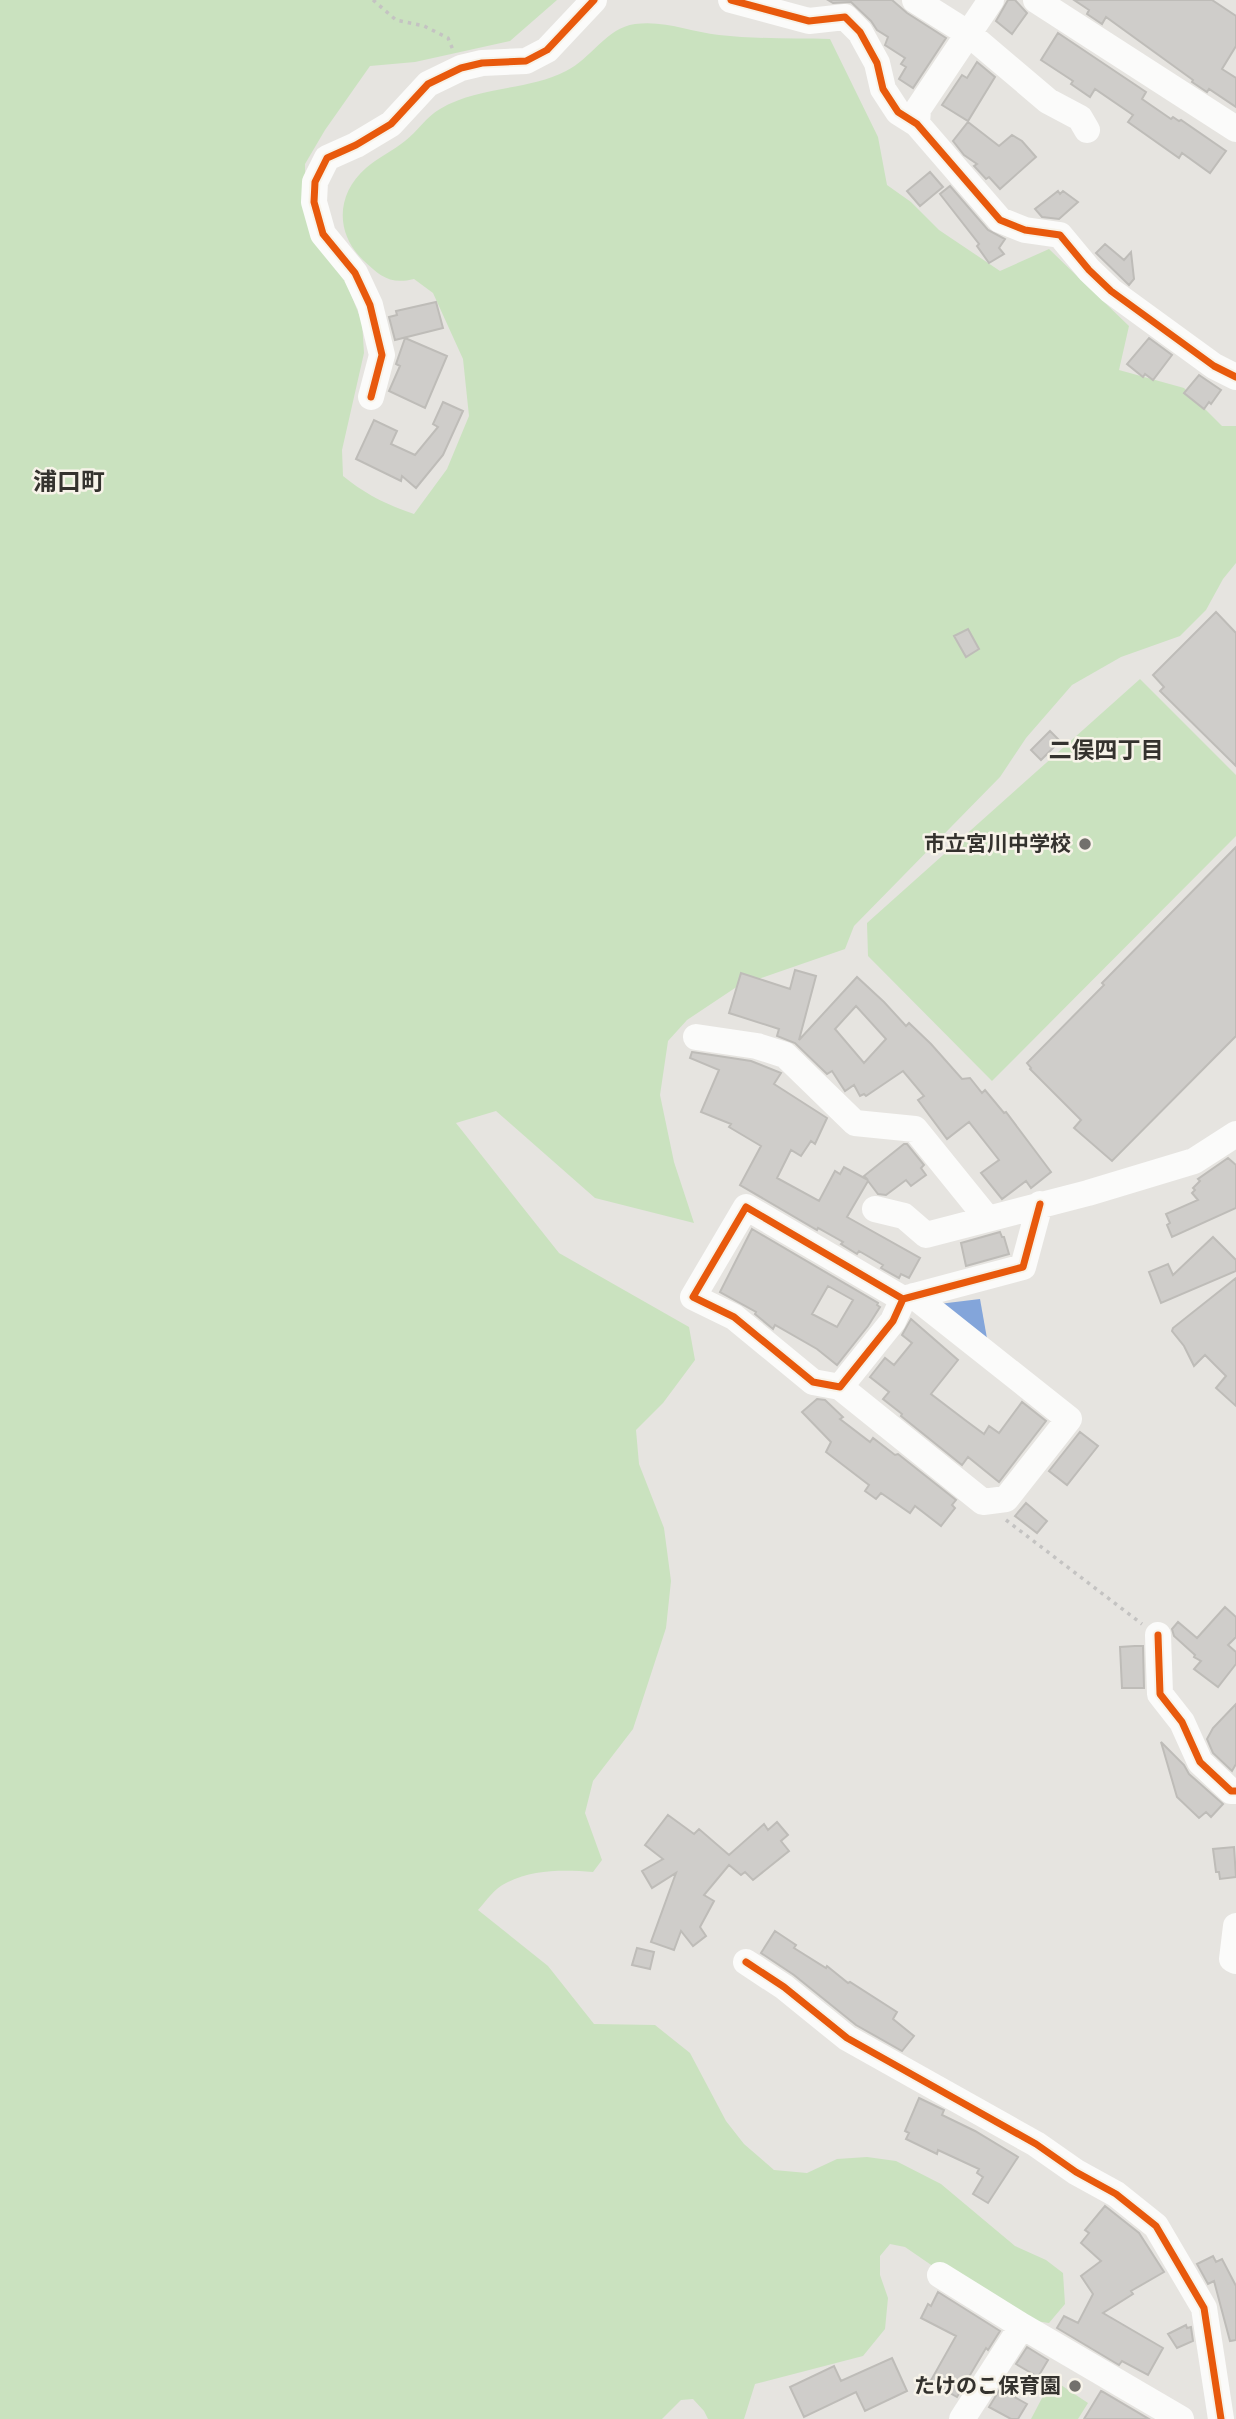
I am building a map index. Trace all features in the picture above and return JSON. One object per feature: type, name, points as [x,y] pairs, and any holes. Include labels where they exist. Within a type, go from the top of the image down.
[{"type":"street","points":[[371,397],[382,355],[370,305],[355,273],[323,234],[314,202],[315,182],[327,158],[356,145],[391,124],[428,84],[461,68],[482,63],[526,61],[547,50],[594,0]]},
{"type":"street","points":[[732,0],[810,22],[845,17],[860,32],[877,63],[883,89],[898,112],[917,124],[1000,220],[1026,230],[1060,235],[1089,270],[1111,291],[1214,366],[1236,377]]},
{"type":"street","points":[[915,0],[969,34],[1048,101],[1080,118],[1087,130]]},
{"type":"street","points":[[917,124],[918,109],[991,0]]},
{"type":"street","points":[[1036,0],[1236,129]]},
{"type":"street","points":[[695,1037],[757,1046],[785,1055],[855,1123],[915,1129],[987,1218]]},
{"type":"street","points":[[875,1209],[904,1216],[926,1235],[1110,1187],[1194,1161],[1236,1133]]},
{"type":"street","points":[[840,1387],[908,1297],[1023,1267],[1040,1204]]},
{"type":"street","points":[[746,1207],[908,1297],[1069,1419],[1006,1499],[983,1502],[840,1387],[813,1382],[734,1317],[692,1297],[746,1207]]},
{"type":"street","points":[[1158,1635],[1160,1694],[1182,1721],[1200,1762],[1231,1791],[1236,1791]]},
{"type":"street","points":[[1236,1926],[1232,1959],[1236,1961]]},
{"type":"street","points":[[746,1962],[784,1987],[847,2038],[1036,2144],[1076,2172],[1116,2193],[1156,2226],[1205,2308],[1226,2385],[1221,2419]]},
{"type":"street","points":[[940,2275],[1181,2419]]},
{"type":"street","points":[[962,2419],[1022,2326]]},
{"type":"path","points":[[373,0],[396,20],[424,26],[448,38],[461,68]]},
{"type":"path","points":[[983,1502],[1158,1635]]},
{"type":"green space","points":[[0,0],[557,0],[510,41],[415,62],[370,66],[325,130],[305,164],[306,216],[344,277],[362,322],[364,353],[342,450],[343,476],[377,498],[414,514],[447,469],[469,416],[463,359],[433,293],[414,279],[398,281],[380,275],[354,249],[344,226],[344,201],[356,178],[366,168],[405,141],[440,109],[470,96],[535,82],[566,71],[607,37],[635,24],[667,25],[733,36],[830,39],[878,137],[887,185],[911,202],[939,230],[1000,271],[1049,249],[1129,326],[1119,370],[1184,388],[1222,426],[1236,426],[1236,563],[1223,579],[1206,610],[1180,636],[1121,657],[1072,685],[1026,738],[1000,777],[854,926],[845,949],[738,986],[687,1020],[668,1041],[660,1095],[674,1162],[694,1223],[595,1198],[496,1111],[456,1123],[559,1253],[689,1327],[695,1360],[663,1403],[636,1430],[639,1464],[664,1528],[671,1581],[666,1628],[633,1729],[593,1781],[585,1813],[602,1860],[593,1872],[549,1872],[516,1878],[498,1888],[478,1910],[548,1966],[594,2024],[655,2025],[690,2053],[726,2121],[744,2144],[774,2170],[807,2173],[837,2159],[867,2157],[896,2161],[941,2184],[1015,2246],[1046,2260],[1063,2273],[1065,2304],[1049,2323],[1023,2319],[956,2282],[905,2247],[890,2244],[880,2256],[880,2275],[888,2298],[885,2329],[863,2356],[755,2384],[744,2419],[708,2419],[693,2399],[681,2400],[662,2419],[0,2419]]},
{"type":"green space","points":[[1140,679],[1236,775],[1236,836],[992,1081],[868,956],[867,923]]},
{"type":"green space","points":[[1052,2379],[1088,2403],[1078,2419],[1031,2419]]},
{"type":"water","points":[[980,1299],[988,1344],[939,1304]]},
{"type":"building","points":[[828,0],[892,0],[946,38],[913,88],[899,79],[906,67],[901,64],[905,58],[885,45],[888,37],[877,30],[851,2],[833,3]]},
{"type":"building","points":[[1008,0],[1015,0],[1027,13],[1012,34],[996,21]]},
{"type":"building","points":[[1074,0],[1212,0],[1236,16],[1236,46],[1222,69],[1236,78],[1236,107],[1209,89],[1207,92],[1192,82],[1193,80],[1106,17],[1102,24],[1087,14],[1089,10]]},
{"type":"building","points":[[1058,33],[1146,92],[1142,99],[1171,119],[1173,117],[1181,120],[1226,151],[1210,173],[1182,153],[1179,158],[1128,122],[1133,115],[1095,89],[1090,97],[1071,84],[1073,81],[1041,60]]},
{"type":"building","points":[[977,62],[995,77],[968,121],[942,105],[962,75],[967,78]]},
{"type":"building","points":[[968,122],[999,146],[1012,135],[1022,141],[1036,157],[1000,189],[989,177],[986,179],[974,166],[977,164],[964,155],[953,141]]},
{"type":"building","points":[[930,172],[943,187],[920,206],[907,191]]},
{"type":"building","points":[[950,186],[988,230],[1005,239],[999,248],[1004,254],[989,263],[977,246],[979,244],[940,194]]},
{"type":"building","points":[[1058,191],[1060,194],[1063,191],[1078,202],[1059,219],[1042,217],[1035,209]]},
{"type":"building","points":[[1105,244],[1124,260],[1131,252],[1134,279],[1129,285],[1096,253]]},
{"type":"building","points":[[436,302],[443,328],[395,340],[389,317],[397,315],[396,311]]},
{"type":"building","points":[[405,338],[447,356],[425,408],[389,391],[400,366],[396,364]]},
{"type":"building","points":[[1149,338],[1172,355],[1153,380],[1145,374],[1143,377],[1127,364]]},
{"type":"building","points":[[1199,375],[1221,390],[1204,409],[1184,393]]},
{"type":"building","points":[[443,402],[463,411],[443,455],[416,488],[402,476],[401,481],[356,459],[374,420],[397,431],[391,444],[415,455],[438,427],[433,424]]},
{"type":"building","points":[[1216,612],[1236,633],[1236,766],[1160,691],[1164,687],[1153,675]]},
{"type":"building","points":[[968,629],[979,649],[966,657],[954,636]]},
{"type":"building","points":[[1050,731],[1060,741],[1041,760],[1031,750]]},
{"type":"building","points":[[1236,847],[1236,1036],[1112,1161],[1074,1128],[1081,1120],[1027,1063]]},
{"type":"building","points":[[795,970],[816,976],[799,1040],[857,977],[906,1026],[909,1023],[931,1044],[962,1079],[970,1078],[982,1093],[985,1090],[1004,1113],[1006,1112],[1051,1172],[1031,1188],[1026,1181],[1002,1199],[981,1173],[999,1160],[969,1122],[947,1139],[918,1100],[924,1096],[903,1071],[866,1096],[860,1096],[854,1085],[845,1091],[832,1071],[827,1074],[795,1043],[777,1036],[779,1029],[729,1013],[741,973],[790,989]],"holes":[[[856,1006],[886,1039],[864,1063],[835,1029]]]},
{"type":"building","points":[[692,1052],[751,1061],[781,1073],[774,1084],[827,1118],[815,1144],[811,1141],[801,1156],[791,1150],[777,1178],[819,1201],[835,1171],[840,1174],[844,1167],[868,1180],[864,1176],[907,1144],[924,1165],[921,1168],[926,1175],[911,1186],[906,1180],[886,1195],[878,1194],[868,1181],[847,1217],[920,1258],[909,1278],[901,1274],[899,1278],[881,1268],[883,1265],[859,1251],[857,1254],[841,1244],[843,1242],[740,1185],[761,1146],[729,1127],[731,1124],[701,1112],[719,1070],[690,1058]]},
{"type":"building","points":[[1228,1158],[1236,1165],[1236,1208],[1172,1237],[1166,1214],[1198,1200],[1192,1193],[1200,1181],[1198,1179]]},
{"type":"building","points":[[752,1229],[878,1303],[880,1307],[837,1365],[817,1349],[775,1325],[773,1329],[755,1314],[756,1312],[720,1292]],"holes":[[[828,1286],[853,1300],[837,1327],[812,1314]]]},
{"type":"building","points":[[1000,1232],[1009,1254],[966,1266],[961,1243]]},
{"type":"building","points":[[1213,1237],[1236,1260],[1236,1271],[1161,1303],[1149,1272],[1168,1264],[1173,1275]]},
{"type":"building","points":[[1236,1278],[1236,1406],[1216,1388],[1226,1376],[1205,1355],[1194,1366],[1184,1346],[1172,1331]]},
{"type":"building","points":[[911,1319],[958,1360],[931,1394],[965,1420],[984,1434],[989,1426],[999,1433],[1022,1402],[1046,1421],[999,1482],[968,1457],[962,1465],[901,1416],[902,1414],[883,1399],[889,1392],[870,1377],[885,1358],[894,1365],[912,1343],[902,1335]]},
{"type":"building","points":[[817,1399],[825,1400],[843,1417],[840,1419],[870,1442],[873,1438],[895,1455],[898,1454],[956,1500],[952,1505],[955,1508],[941,1526],[915,1506],[910,1513],[881,1493],[876,1499],[865,1491],[869,1485],[826,1452],[831,1442],[802,1412]]},
{"type":"building","points":[[1080,1432],[1098,1446],[1067,1485],[1049,1471]]},
{"type":"building","points":[[1026,1503],[1047,1521],[1037,1533],[1015,1516]]},
{"type":"building","points":[[1225,1607],[1236,1617],[1236,1637],[1228,1645],[1236,1652],[1236,1664],[1218,1687],[1194,1669],[1201,1661],[1174,1636],[1172,1629],[1178,1622],[1197,1638]]},
{"type":"building","points":[[1143,1646],[1144,1688],[1122,1688],[1120,1647]]},
{"type":"building","points":[[1236,1704],[1236,1764],[1232,1771],[1213,1753],[1207,1739],[1213,1728]]},
{"type":"building","points":[[1161,1742],[1184,1765],[1189,1774],[1223,1804],[1211,1817],[1206,1812],[1199,1818],[1177,1797]]},
{"type":"building","points":[[668,1815],[694,1834],[699,1829],[729,1855],[764,1824],[768,1830],[777,1822],[788,1835],[781,1841],[789,1851],[753,1880],[745,1872],[741,1875],[729,1865],[704,1895],[714,1901],[700,1927],[706,1936],[693,1946],[681,1931],[674,1950],[651,1942],[676,1873],[652,1888],[642,1871],[663,1859],[645,1845]]},
{"type":"building","points":[[1234,1847],[1236,1877],[1220,1879],[1219,1872],[1216,1872],[1213,1849]]},
{"type":"building","points":[[775,1931],[796,1945],[794,1948],[826,1968],[827,1966],[848,1983],[897,2012],[893,2019],[914,2036],[902,2051],[856,2025],[794,1975],[761,1953]]},
{"type":"building","points":[[637,1948],[654,1952],[650,1969],[632,1965]]},
{"type":"building","points":[[919,2098],[944,2110],[942,2115],[1018,2157],[988,2203],[973,2194],[983,2177],[977,2173],[979,2169],[906,2139],[909,2133],[905,2131]]},
{"type":"building","points":[[1105,2206],[1139,2233],[1164,2272],[1131,2291],[1133,2294],[1103,2313],[1163,2348],[1148,2375],[1122,2361],[1119,2365],[1057,2328],[1064,2316],[1078,2323],[1093,2294],[1081,2276],[1101,2261],[1081,2243],[1089,2233],[1085,2230]]},
{"type":"building","points":[[1213,2256],[1216,2262],[1222,2259],[1236,2286],[1236,2340],[1230,2341],[1214,2281],[1208,2284],[1197,2264]]},
{"type":"building","points":[[938,2292],[1000,2331],[988,2350],[986,2348],[957,2397],[930,2382],[956,2336],[921,2318]]},
{"type":"building","points":[[1186,2325],[1187,2328],[1191,2327],[1193,2341],[1177,2348],[1168,2334]]},
{"type":"building","points":[[1027,2347],[1048,2360],[1038,2377],[1016,2364]]},
{"type":"building","points":[[892,2358],[907,2391],[865,2411],[856,2392],[804,2417],[790,2387],[834,2366],[841,2381]]},
{"type":"building","points":[[1000,2389],[1027,2404],[1018,2419],[1011,2419],[989,2407]]},
{"type":"building","points":[[1101,2391],[1103,2392],[1149,2419],[1084,2419]]},
{"type":"cycle path","points":[[371,397],[382,355],[370,305],[355,273],[323,234],[314,202],[315,182],[327,158],[356,145],[391,124],[428,84],[461,68],[482,63],[526,61],[547,50],[594,0]]},
{"type":"cycle path","points":[[731,0],[809,21],[845,17],[860,32],[877,63],[883,89],[898,112],[917,124],[1000,220],[1025,230],[1060,235],[1089,270],[1111,291],[1214,366],[1236,377]]},
{"type":"cycle path","points":[[903,1299],[893,1321],[840,1387],[813,1382],[734,1317],[693,1297],[746,1207],[903,1299],[1023,1267],[1040,1204]]},
{"type":"cycle path","points":[[1158,1635],[1160,1694],[1182,1722],[1200,1762],[1231,1791],[1236,1791]]},
{"type":"cycle path","points":[[746,1962],[784,1987],[847,2038],[1036,2144],[1076,2172],[1116,2194],[1156,2226],[1204,2308],[1221,2419]]},
{"type":"place","name":"市立宮川中学校","points":[[1085,844]]},
{"type":"place","name":"たけのこ保育園","points":[[1075,2386]]},
{"type":"district","name":"浦口町","points":[[69,482]]},
{"type":"district","name":"二俣四丁目","points":[[1106,750]]}]
